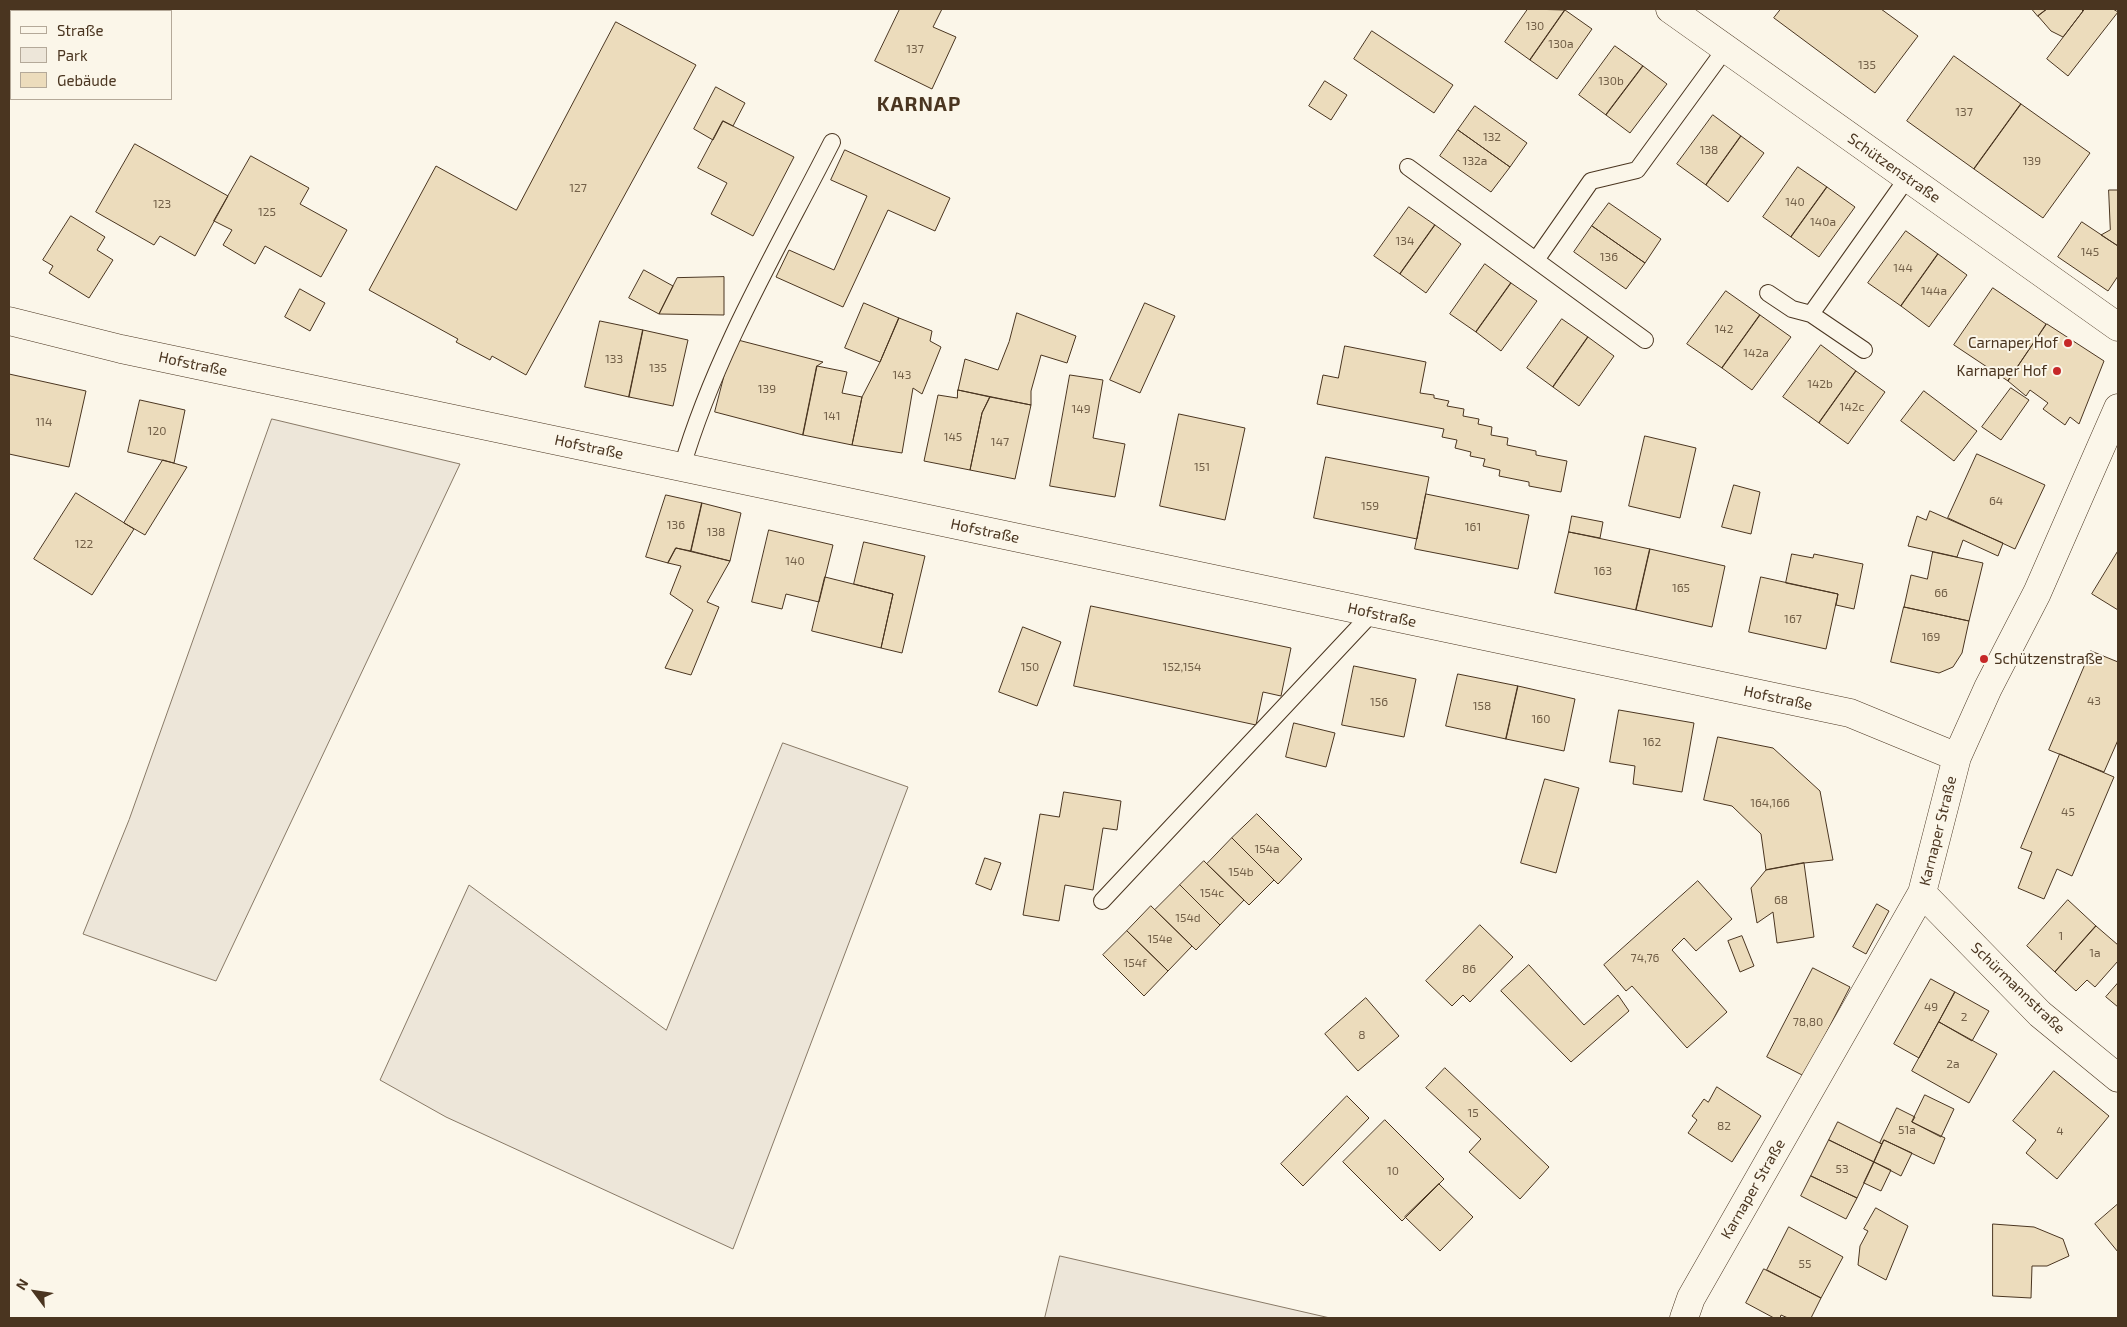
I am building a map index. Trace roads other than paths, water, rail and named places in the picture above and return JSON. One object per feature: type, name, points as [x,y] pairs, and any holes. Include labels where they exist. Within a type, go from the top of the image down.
[{"type":"street","name":"Schützenstraße","points":[[1670,9],[2118,327]]},
{"type":"street","name":"Hofstraße","points":[[9,321],[121,349],[1850,713],[1957,757]]},
{"type":"street","name":"Karnaper Straße","points":[[1684,1318],[1699,1282],[1922,893],[1957,757],[1988,688],[2037,593],[2118,408]]},
{"type":"street","name":"Schürmannstraße","points":[[1922,893],[2040,1014],[2118,1078]]},
{"type":"lane","points":[[1536,260],[1591,180],[1637,170],[1726,48]]},
{"type":"lane","points":[[682,467],[696,422],[720,362],[832,142]]},
{"type":"lane","points":[[1408,167],[1645,340]]},
{"type":"lane","points":[[1811,314],[1908,177]]},
{"type":"lane","points":[[1768,293],[1792,309],[1811,314],[1864,350]]},
{"type":"lane","points":[[1102,901],[1372,613]]},
{"type":"place","name":"Carnaper Hof","points":[[2068,343]]},
{"type":"place","name":"Karnaper Hof","points":[[2057,371]]},
{"type":"place","name":"Schützenstraße","points":[[1984,659]]},
{"type":"district","name":"KARNAP","points":[[919,104]]}]
